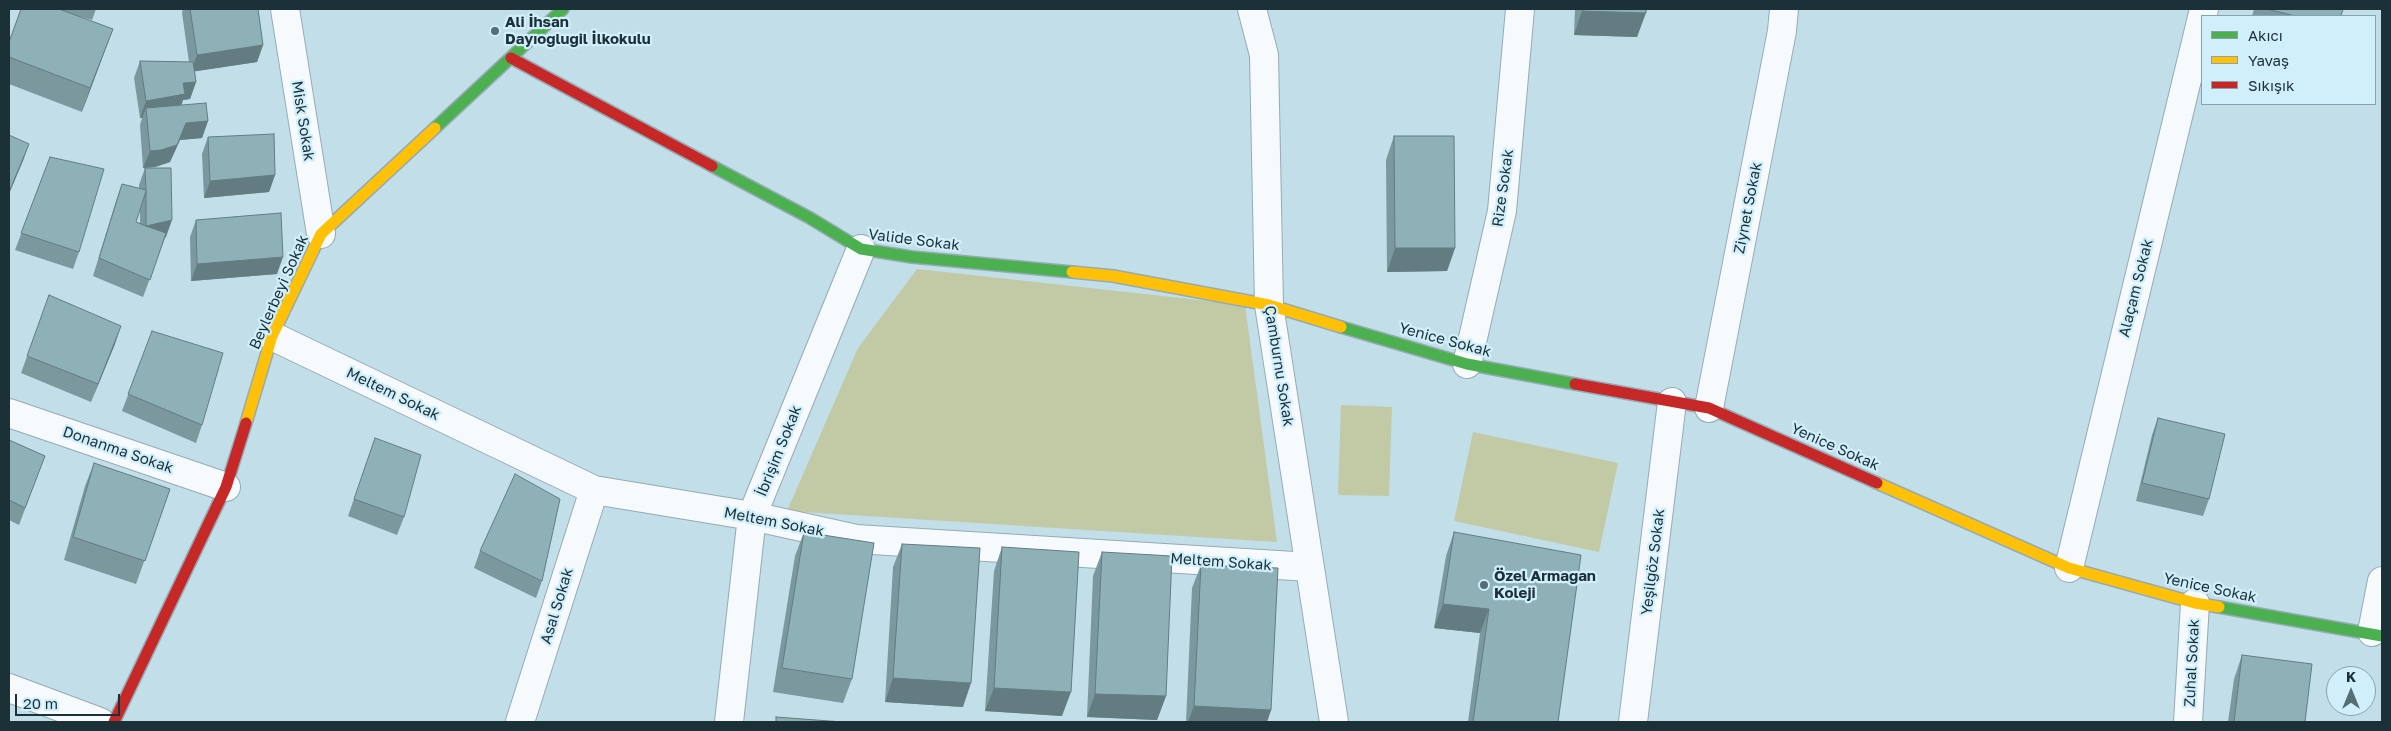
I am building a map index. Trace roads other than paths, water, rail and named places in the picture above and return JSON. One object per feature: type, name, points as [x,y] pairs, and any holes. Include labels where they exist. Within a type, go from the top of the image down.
[{"type":"street","name":"Misk Sokak","points":[[285,9],[321,234]]},
{"type":"street","name":"Beylerbeyi Sokak","points":[[114,722],[226,487],[272,336],[321,234],[563,9]]},
{"type":"street","name":"Çamburnu Sokak","points":[[1252,9],[1264,55],[1269,305],[1334,722]]},
{"type":"street","name":"Rize Sokak","points":[[1466,364],[1502,211],[1520,9]]},
{"type":"street","name":"Ziynet Sokak","points":[[1709,408],[1782,31],[1784,9]]},
{"type":"street","name":"Alaçam Sokak","points":[[2069,568],[2201,21]]},
{"type":"street","name":"Valide Sokak","points":[[511,58],[810,218],[861,249],[912,257],[1113,276],[1269,305]]},
{"type":"street","name":"İbrişim Sokak","points":[[729,722],[752,516],[861,249]]},
{"type":"street","name":"Yenice Sokak","points":[[1269,305],[1466,364],[1709,408],[2069,568],[2195,603],[2377,634]]},
{"type":"street","name":"Meltem Sokak","points":[[272,336],[594,490],[752,516],[856,539],[1310,567]]},
{"type":"street","name":"Yeşilgöz Sokak","points":[[1633,722],[1672,402]]},
{"type":"street","name":"Donanma Sokak","points":[[9,413],[226,487]]},
{"type":"street","name":"Asal Sokak","points":[[520,722],[594,490]]},
{"type":"street","points":[[2377,634],[2382,581]]},
{"type":"street","name":"Zuhal Sokak","points":[[2188,722],[2195,603]]},
{"type":"street","points":[[9,688],[100,722]]},
{"type":"place","name":"Ali İhsan Dayıoğlugil İlkokulu","points":[[495,31]]},
{"type":"place","name":"Özel Armağan Koleji","points":[[1484,585]]}]
